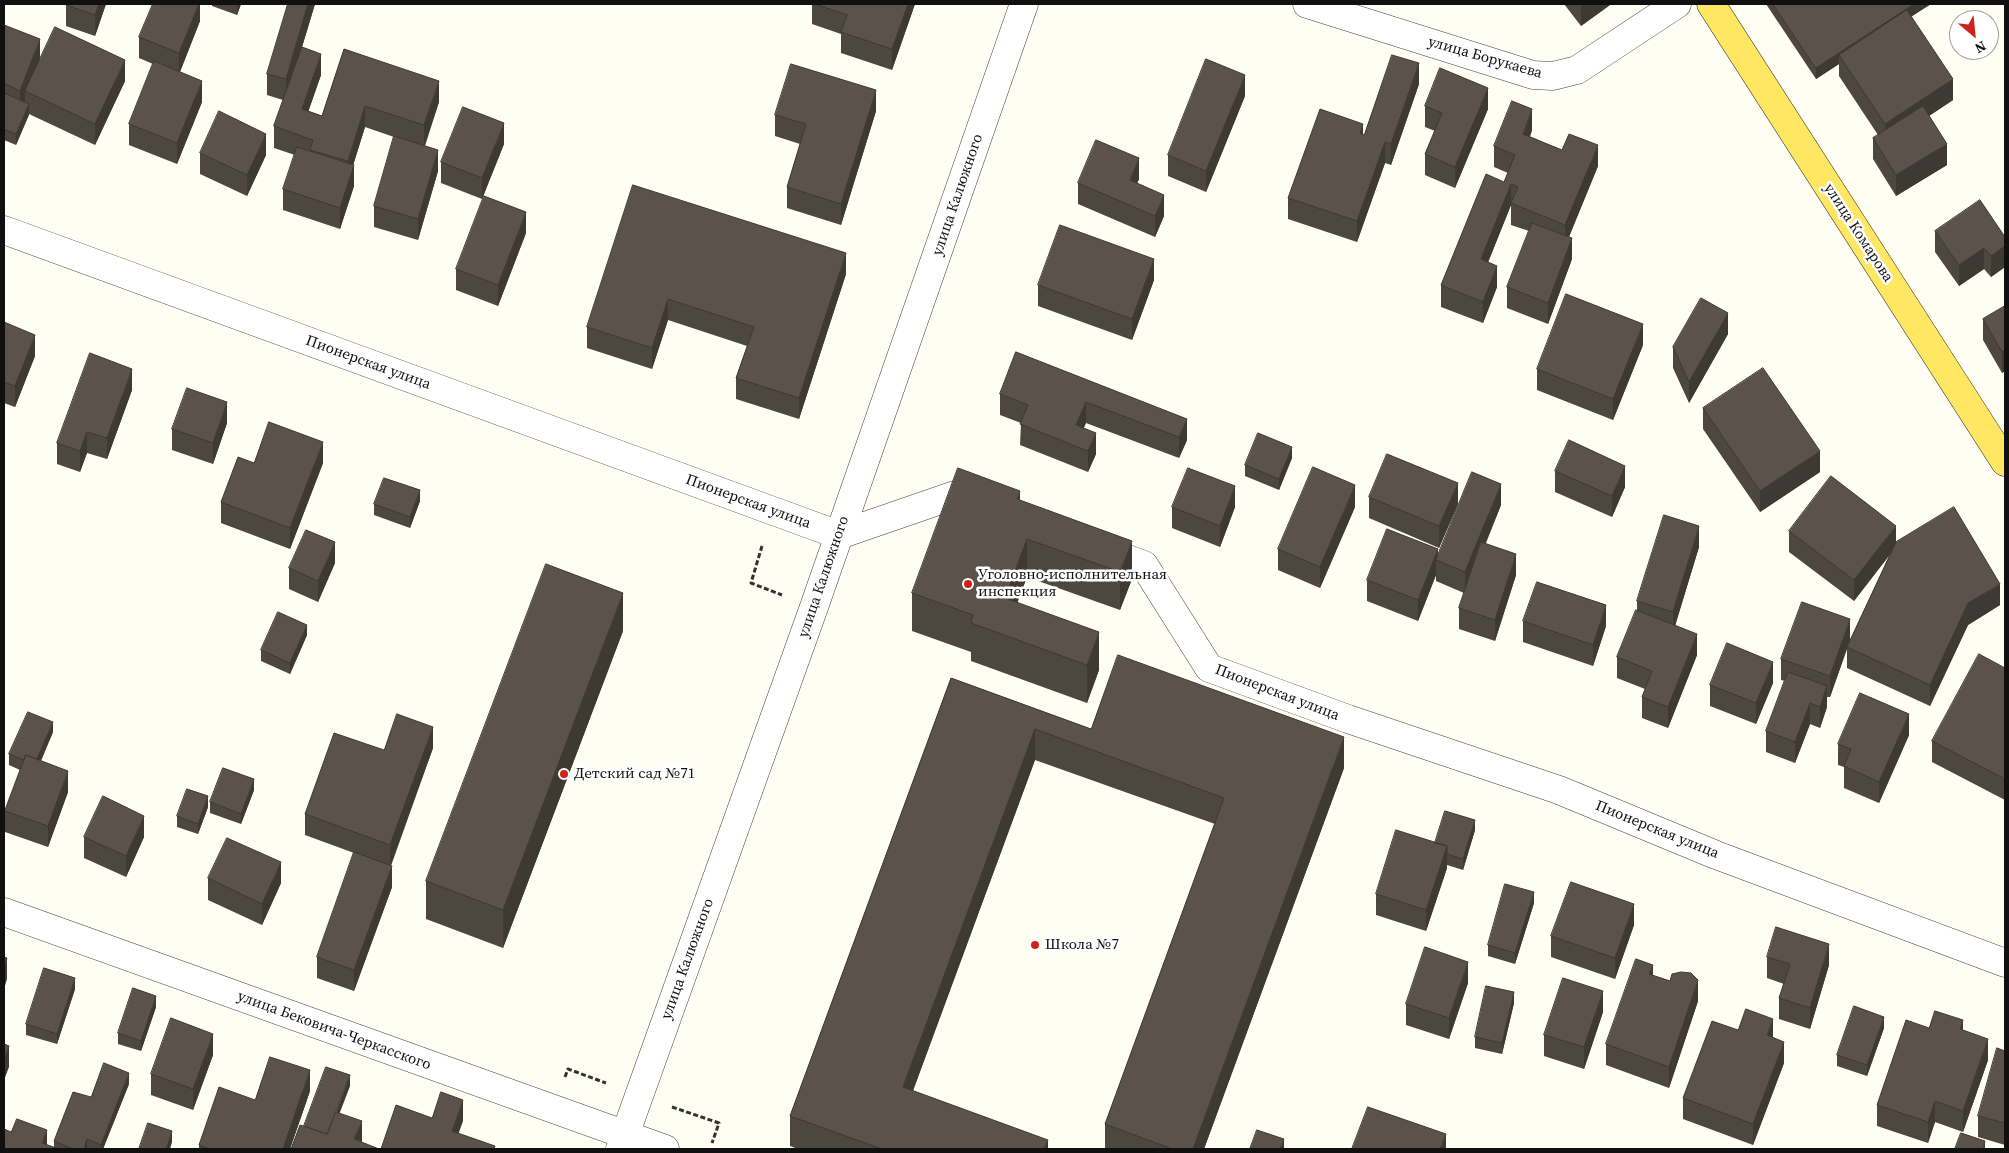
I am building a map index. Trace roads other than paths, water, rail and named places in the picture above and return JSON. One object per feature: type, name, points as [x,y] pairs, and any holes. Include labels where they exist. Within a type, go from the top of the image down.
[{"type":"main road","name":"улица Комарова","points":[[1711,4],[2005,462]]},
{"type":"street","name":"улица Калюжного","points":[[623,1142],[839,535],[1024,4]]},
{"type":"street","name":"улица Борукаева","points":[[1307,4],[1533,75],[1554,76],[1576,70],[1677,4]]},
{"type":"street","name":"Пионерская улица","points":[[4,230],[839,535]]},
{"type":"street","points":[[839,535],[955,495],[1009,515]]},
{"type":"street","name":"Пионерская улица","points":[[1072,538],[1144,565],[1209,668],[1348,719],[1559,790],[1716,855],[2005,963]]},
{"type":"street","name":"улица Бековича-Черкасского","points":[[4,912],[623,1142],[664,1149]]},
{"type":"place","name":"Уголовно-исполнительная инспекция","points":[[968,584]]},
{"type":"place","name":"Детский сад №71","points":[[564,774]]},
{"type":"place","name":"Школа №7","points":[[1035,945]]}]
